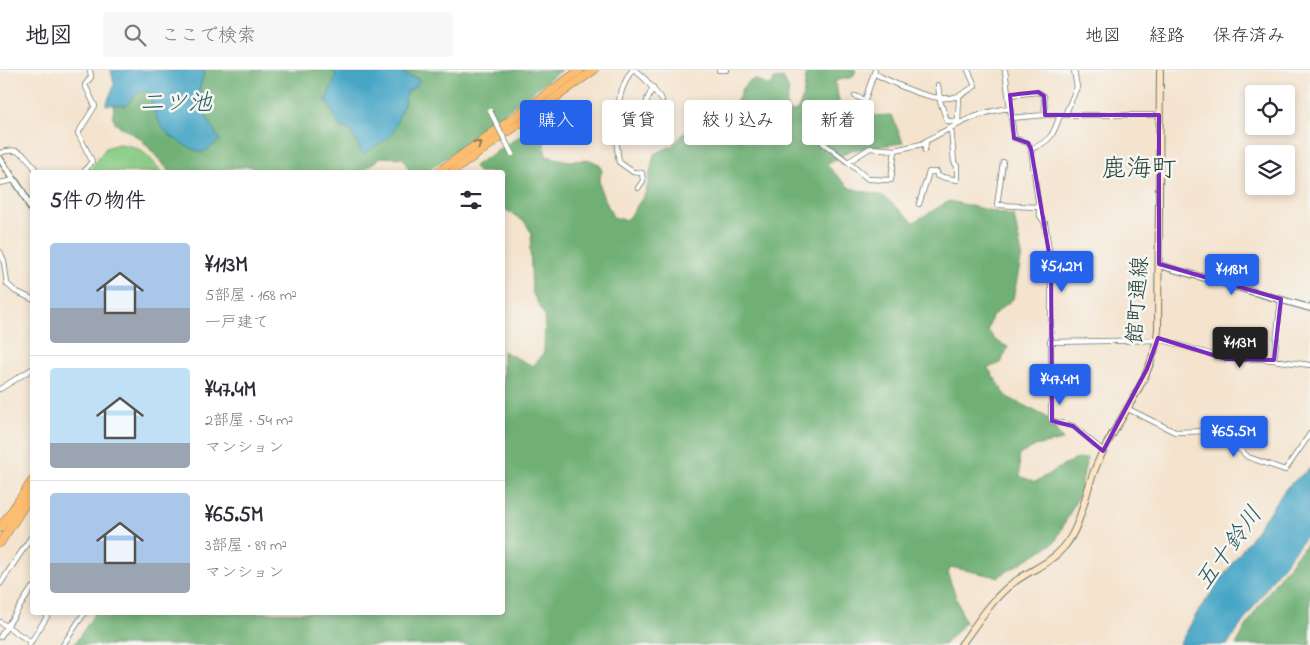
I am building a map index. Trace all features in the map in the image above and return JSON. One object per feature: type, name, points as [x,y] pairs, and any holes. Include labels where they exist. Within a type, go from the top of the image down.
[{"type":"highway","points":[[441,170],[580,70]]},
{"type":"highway","points":[[455,170],[594,70]]},
{"type":"highway","points":[[0,528],[30,484]]},
{"type":"highway","points":[[0,543],[30,497]]},
{"type":"main road","name":"館町通線","points":[[961,645],[1002,593],[1022,578],[1049,562],[1066,545],[1078,521],[1103,450],[1148,369],[1158,340],[1160,70]]},
{"type":"street","points":[[85,170],[92,161],[78,133],[95,106],[85,85],[91,77],[90,70]]},
{"type":"street","points":[[638,188],[643,181],[642,173],[632,172],[619,162],[616,135],[620,94],[634,70],[653,87],[662,100]]},
{"type":"street","points":[[720,70],[726,70]]},
{"type":"street","points":[[855,96],[866,100],[875,72],[919,94],[947,99],[959,96],[975,86],[968,70]]},
{"type":"street","points":[[1006,70],[1014,138],[1028,143],[1031,149],[1038,207],[1040,216],[1045,223],[1051,264],[1052,421],[1073,426],[1103,450]]},
{"type":"street","points":[[1031,149],[1044,144],[1053,135],[1077,87],[1074,70]]},
{"type":"street","points":[[938,85],[939,97],[947,121],[958,122]]},
{"type":"street","points":[[647,100],[653,87]]},
{"type":"street","points":[[1010,95],[1038,92],[1044,96],[1045,115]]},
{"type":"street","points":[[958,122],[959,96]]},
{"type":"street","points":[[848,162],[870,148],[895,150],[922,144],[958,122],[995,109],[1010,108]]},
{"type":"street","points":[[490,111],[512,154]]},
{"type":"street","points":[[1011,118],[1045,115],[1159,115]]},
{"type":"street","points":[[919,204],[930,172],[937,172],[937,176],[957,180],[957,166],[954,162],[951,128]]},
{"type":"street","points":[[925,150],[926,141]]},
{"type":"street","points":[[826,145],[868,180],[891,180],[895,150]]},
{"type":"street","points":[[0,153],[11,150],[21,152],[28,157],[36,170]]},
{"type":"street","points":[[0,159],[30,208]]},
{"type":"street","points":[[1003,162],[997,205],[1038,207]]},
{"type":"street","points":[[0,183],[14,180]]},
{"type":"street","points":[[0,252],[4,261],[7,284],[15,291],[30,298]]},
{"type":"street","points":[[1158,265],[1310,308]]},
{"type":"street","points":[[1274,360],[1281,299]]},
{"type":"street","points":[[1050,342],[1158,340],[1226,359],[1274,360],[1310,365]]},
{"type":"street","points":[[0,389],[30,369]]},
{"type":"street","points":[[1126,408],[1175,432],[1214,431],[1225,436],[1248,457],[1285,470],[1310,434]]},
{"type":"street","points":[[0,584],[30,539]]},
{"type":"street","points":[[0,638],[30,591]]},
{"type":"street","points":[[0,622],[30,643],[48,615]]},
{"type":"street","points":[[63,645],[83,615]]},
{"type":"highlighted area","points":[[1038,92],[1044,96],[1045,115],[1159,115],[1159,264],[1281,299],[1274,360],[1226,359],[1158,338],[1147,369],[1103,451],[1073,426],[1052,421],[1051,264],[1031,149],[1028,143],[1014,138],[1010,95]]},
{"type":"green space","points":[[205,70],[333,70],[336,77],[326,100],[341,128],[345,127],[352,132],[363,154],[403,107],[408,91],[415,87],[417,78],[395,70],[561,70],[430,170],[409,170],[403,158],[381,157],[364,170],[253,170],[251,166],[225,170],[168,170],[141,139],[116,124],[113,117],[114,104],[127,105],[139,92],[146,91],[150,93],[156,113],[167,130],[183,143],[202,153],[212,127],[204,112],[199,90]]},
{"type":"green space","points":[[807,70],[856,70],[853,77],[835,81],[839,100],[802,100]]},
{"type":"green space","points":[[783,78],[789,89],[787,100],[737,100],[742,88],[748,82],[755,79],[769,86],[772,85],[774,79]]},
{"type":"green space","points":[[802,100],[802,145],[874,145],[874,116],[892,115],[903,143],[851,150],[827,165],[850,188],[883,196],[914,222],[949,201],[1014,216],[1022,255],[1013,299],[992,316],[988,330],[995,340],[1008,347],[1001,363],[988,368],[1007,397],[1047,417],[1063,440],[1035,446],[1019,455],[1020,476],[1035,482],[1073,460],[1087,458],[1079,495],[1055,542],[998,577],[950,567],[948,575],[965,622],[944,645],[74,645],[94,615],[505,615],[505,352],[533,366],[544,352],[545,317],[532,292],[530,247],[532,234],[525,222],[505,209],[505,170],[477,170],[474,166],[520,136],[520,145],[544,145],[546,156],[569,161],[590,160],[599,164],[602,171],[599,180],[601,191],[613,217],[625,220],[631,215],[646,192],[654,154],[674,145],[684,133],[684,145],[792,145],[792,112],[797,111]]},
{"type":"green space","points":[[118,144],[139,149],[160,170],[90,170],[106,148]]},
{"type":"green space","points":[[1310,539],[1310,645],[1236,645],[1261,603]]},
{"type":"water","name":"二ツ池","points":[[111,70],[205,70],[199,90],[204,112],[220,141],[202,153],[172,137],[160,124],[152,105],[150,93],[146,91],[139,92],[127,105],[106,105],[114,85]]},
{"type":"water","points":[[333,70],[395,70],[420,80],[415,87],[408,91],[393,133],[389,138],[363,154],[351,132],[345,127],[341,128],[326,100],[336,77]]},
{"type":"water","name":"五十鈴川","points":[[1310,468],[1310,531],[1277,573],[1227,645],[1179,645],[1197,613],[1287,487]]},
{"type":"district","name":"鹿海町","points":[[1139,170]]}]
